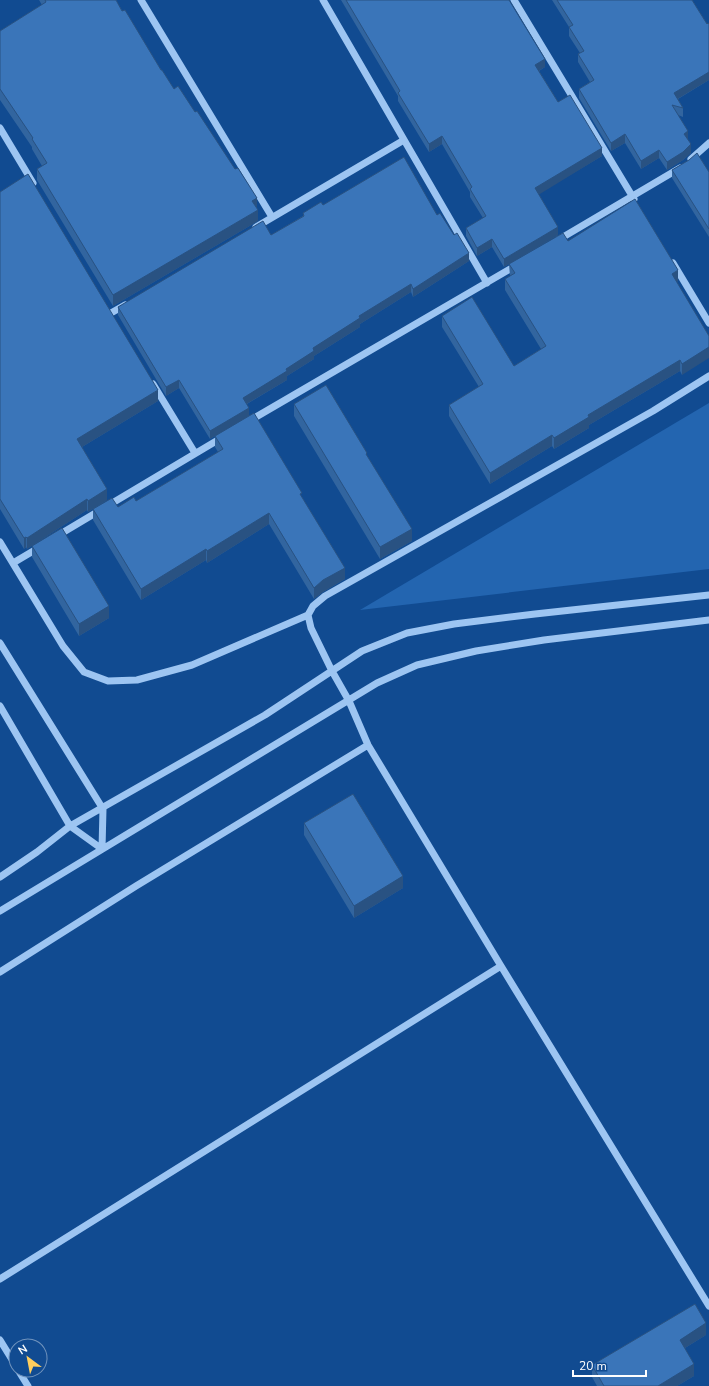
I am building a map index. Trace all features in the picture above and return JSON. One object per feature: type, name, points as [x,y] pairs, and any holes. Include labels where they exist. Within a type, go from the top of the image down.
[{"type":"street","points":[[141,0],[272,217]]},
{"type":"street","points":[[323,0],[487,283]]},
{"type":"street","points":[[514,0],[640,209]]},
{"type":"street","points":[[0,128],[37,190]]},
{"type":"street","points":[[252,229],[404,140]]},
{"type":"street","points":[[553,243],[686,164],[709,143]]},
{"type":"street","points":[[668,256],[709,323]]},
{"type":"street","points":[[242,426],[520,263]]},
{"type":"street","points":[[107,306],[113,317],[131,301]]},
{"type":"street","points":[[0,542],[63,646],[84,672],[108,681],[137,680],[192,664],[308,615],[313,606],[325,596],[653,411],[709,376]]},
{"type":"street","points":[[151,380],[195,453]]},
{"type":"street","points":[[53,539],[229,433]]},
{"type":"street","points":[[12,563],[46,543]]},
{"type":"street","points":[[0,877],[37,852],[70,826],[103,809],[265,715],[362,651],[407,633],[454,624],[709,595]]},
{"type":"street","points":[[308,615],[311,628],[332,671],[349,701],[368,745],[709,1306]]},
{"type":"street","points":[[0,911],[377,683],[417,665],[476,651],[544,640],[709,620]]},
{"type":"street","points":[[0,643],[103,809],[102,849]]},
{"type":"street","points":[[0,706],[70,826],[102,849]]},
{"type":"street","points":[[0,972],[136,886],[368,745]]},
{"type":"street","points":[[0,1279],[501,966]]},
{"type":"street","points":[[0,1340],[8,1353]]},
{"type":"shaded area","points":[[709,403],[709,569],[360,610]]},
{"type":"building","points":[[45,0],[116,0],[122,11],[125,10],[174,89],[178,86],[195,112],[197,111],[235,169],[238,168],[257,198],[252,201],[258,210],[113,295],[37,169],[47,163],[32,139],[33,138],[0,89],[0,31],[46,2]]},
{"type":"building","points":[[346,0],[509,0],[545,59],[535,65],[558,102],[570,95],[602,148],[535,188],[558,227],[504,259],[492,239],[477,248],[466,228],[486,216],[470,189],[472,187],[442,136],[429,144],[398,93],[400,91]]},
{"type":"building","points":[[557,0],[692,0],[707,24],[709,24],[709,72],[674,93],[683,108],[672,105],[688,131],[684,134],[691,144],[683,152],[667,162],[659,150],[641,161],[625,134],[611,143],[579,89],[594,80],[578,54],[584,51],[569,27],[573,25]]},
{"type":"building","points":[[697,153],[709,172],[709,229],[672,170],[689,160]]},
{"type":"building","points":[[404,157],[437,215],[440,213],[454,235],[457,233],[469,253],[413,289],[411,284],[359,316],[360,318],[313,348],[314,351],[286,369],[287,371],[243,398],[249,408],[210,431],[179,380],[166,387],[118,307],[263,221],[271,235],[304,216],[303,213],[321,202],[323,205]]},
{"type":"building","points":[[28,174],[158,390],[77,439],[107,489],[88,501],[87,499],[27,538],[24,538],[0,499],[0,192]]},
{"type":"building","points":[[635,199],[678,270],[672,274],[709,336],[709,347],[682,364],[680,360],[588,415],[589,417],[554,438],[552,435],[490,473],[449,405],[483,384],[442,316],[472,297],[514,366],[546,346],[505,279],[515,273],[509,264],[563,233],[568,241]]},
{"type":"building","points":[[326,385],[412,529],[380,547],[294,404]]},
{"type":"building","points":[[254,413],[302,493],[300,494],[345,568],[323,580],[314,588],[269,513],[207,551],[206,549],[141,589],[93,509],[112,498],[118,507],[134,497],[136,501],[223,449],[215,436]]},
{"type":"building","points":[[62,528],[109,606],[79,624],[32,546]]},
{"type":"building","points":[[353,794],[403,876],[354,906],[304,823]]},
{"type":"building","points":[[695,1304],[706,1323],[680,1340],[694,1364],[658,1386],[604,1386],[592,1365]]}]
